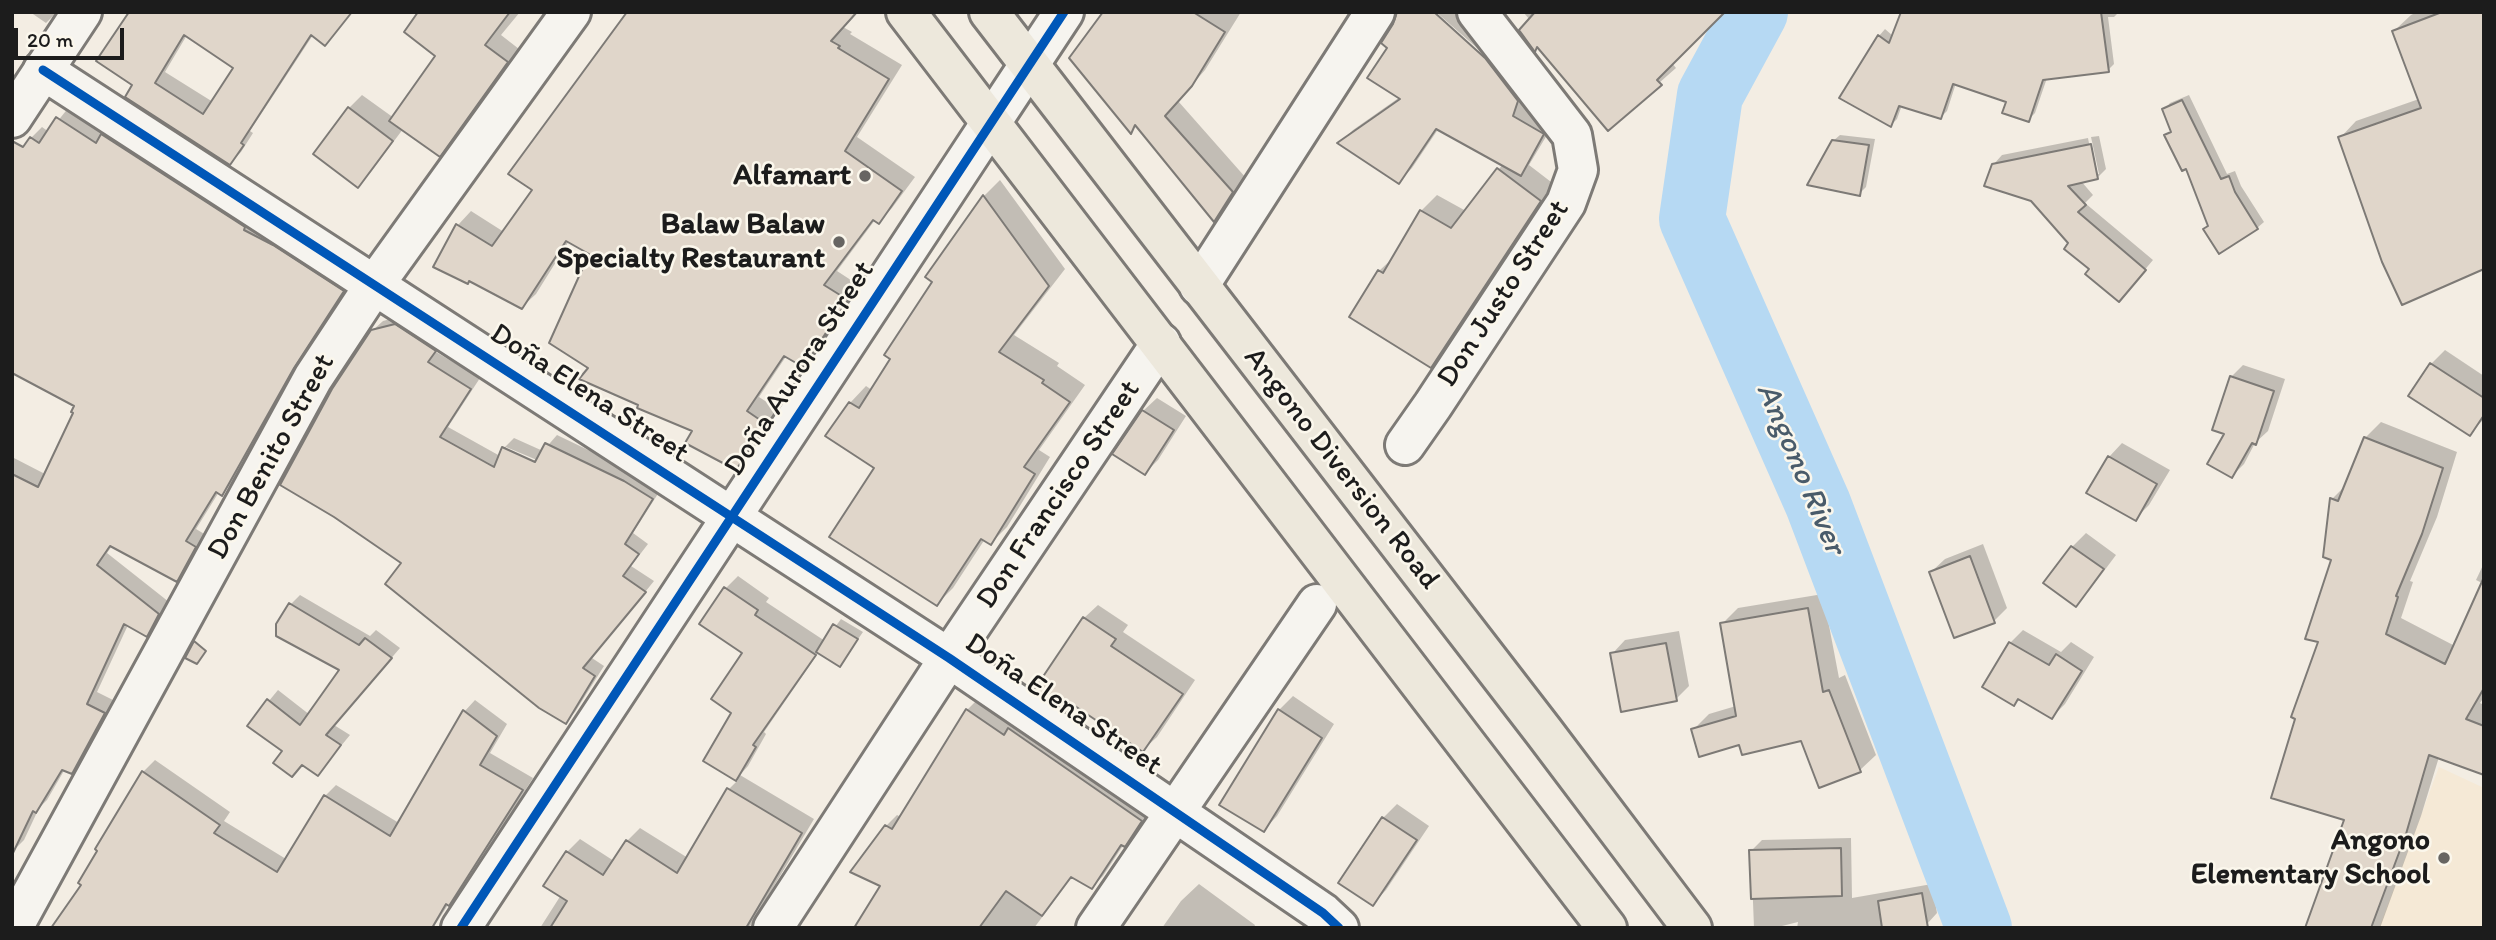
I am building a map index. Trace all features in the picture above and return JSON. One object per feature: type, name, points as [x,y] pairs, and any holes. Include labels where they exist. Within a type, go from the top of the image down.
[{"type":"main road","points":[[906,12],[1607,928]]},
{"type":"main road","name":"Angono Diversion Road","points":[[989,12],[1520,700],[1692,928]]},
{"type":"street","points":[[15,109],[82,12]]},
{"type":"street","name":"Don Benito Street","points":[[13,928],[313,377],[375,284],[570,12]]},
{"type":"street","name":"Doña Aurora Street","points":[[461,928],[1064,12]]},
{"type":"street","points":[[1199,286],[1375,12]]},
{"type":"street","name":"Don Justo Street","points":[[1405,445],[1566,203],[1578,170],[1572,135],[1477,12]]},
{"type":"street","name":"Doña Elena Street","points":[[43,70],[949,657],[1175,811],[1323,914],[1339,928]]},
{"type":"street","name":"Don Francisco Street","points":[[774,928],[949,657],[1161,343]]},
{"type":"street","points":[[1096,928],[1317,604]]},
{"type":"shaded area","name":"Angono Elementary School","points":[[2439,767],[2484,788],[2484,928],[2379,928]]},
{"type":"building","points":[[129,12],[352,12],[325,46],[311,35],[241,143],[244,145],[230,165],[125,97],[132,85],[96,61]],"holes":[[[184,35],[233,68],[203,114],[155,83]]]},
{"type":"building","points":[[418,12],[510,12],[485,45],[508,62],[440,157],[389,121],[435,56],[404,32]]},
{"type":"building","points":[[627,12],[857,12],[831,41],[889,79],[845,151],[902,191],[879,224],[873,220],[824,285],[848,300],[803,367],[784,356],[747,411],[766,424],[736,470],[685,443],[692,431],[579,379],[588,368],[549,343],[589,254],[566,241],[522,309],[469,281],[468,284],[433,267],[456,224],[492,246],[532,190],[508,174]]},
{"type":"building","points":[[1103,12],[1193,12],[1225,32],[1192,86],[1165,116],[1233,192],[1214,222],[1135,125],[1131,134],[1069,58]]},
{"type":"building","points":[[1397,12],[1434,12],[1485,58],[1518,101],[1513,116],[1544,134],[1521,176],[1436,129],[1399,184],[1337,143],[1400,99],[1367,78],[1387,48],[1381,43]]},
{"type":"building","points":[[1535,12],[1725,12],[1657,80],[1662,85],[1608,131],[1537,47],[1535,52],[1519,30]]},
{"type":"building","points":[[1901,12],[2101,12],[2109,72],[2043,80],[2029,122],[2002,113],[2006,102],[1953,84],[1941,119],[1899,106],[1891,127],[1839,98],[1878,35],[1889,43]]},
{"type":"building","points":[[2442,12],[2484,12],[2484,269],[2402,305],[2382,262],[2338,137],[2421,108],[2392,31]]},
{"type":"building","points":[[2182,100],[2221,179],[2229,176],[2235,192],[2258,229],[2219,254],[2203,229],[2208,226],[2186,169],[2182,171],[2164,135],[2171,132],[2162,109]]},
{"type":"building","points":[[348,107],[393,141],[358,188],[313,154]]},
{"type":"building","points":[[56,117],[96,143],[101,134],[245,227],[244,230],[273,245],[344,291],[294,368],[222,496],[216,492],[186,541],[196,547],[177,582],[110,546],[97,565],[159,614],[147,637],[124,624],[87,704],[105,713],[72,774],[62,770],[36,813],[33,811],[12,855],[12,474],[38,487],[74,406],[12,373],[12,141],[23,147],[30,137],[39,143]]},
{"type":"building","points":[[1832,140],[1869,145],[1860,196],[1807,185]]},
{"type":"building","points":[[2091,144],[2098,179],[2068,186],[2086,205],[2078,212],[2146,270],[2119,302],[2085,274],[2089,269],[2064,249],[2068,243],[2031,201],[1984,186],[1992,164]]},
{"type":"building","points":[[1497,168],[1541,201],[1431,368],[1349,317],[1378,270],[1383,273],[1420,210],[1451,228]]},
{"type":"building","points":[[983,195],[1049,286],[999,352],[1044,380],[1042,383],[1070,402],[1024,467],[1035,474],[991,545],[981,539],[937,606],[829,537],[874,468],[825,436],[849,402],[859,408],[890,359],[884,355],[932,282],[925,277]]},
{"type":"building","points":[[395,324],[436,351],[428,362],[471,389],[440,437],[494,467],[502,447],[535,462],[545,443],[624,481],[653,499],[625,544],[639,554],[623,576],[646,592],[583,668],[595,676],[566,724],[539,708],[385,584],[401,563],[334,517],[280,485],[332,389],[371,330]]},
{"type":"building","points":[[2430,363],[2484,398],[2484,415],[2470,436],[2408,396]]},
{"type":"building","points":[[2230,376],[2274,391],[2256,445],[2252,443],[2232,478],[2207,464],[2224,434],[2212,430]]},
{"type":"building","points":[[1142,410],[1174,430],[1145,475],[1112,454]]},
{"type":"building","points":[[2364,437],[2443,468],[2422,534],[2396,596],[2398,597],[2386,634],[2445,664],[2484,577],[2484,688],[2466,719],[2484,726],[2484,775],[2429,755],[2406,834],[2371,928],[2305,928],[2344,820],[2271,798],[2295,719],[2291,717],[2318,642],[2305,639],[2331,560],[2323,557],[2330,498],[2338,501]]},
{"type":"building","points":[[2108,456],[2157,484],[2136,521],[2086,493]]},
{"type":"building","points":[[2071,546],[2104,569],[2076,607],[2043,583]]},
{"type":"building","points":[[1970,556],[1995,623],[1954,638],[1929,572]]},
{"type":"building","points":[[724,587],[758,610],[755,615],[816,655],[753,745],[756,747],[736,781],[703,761],[731,713],[711,699],[742,653],[699,624]]},
{"type":"building","points":[[289,603],[359,645],[365,638],[392,658],[326,735],[341,745],[318,776],[302,765],[292,777],[273,763],[282,751],[247,726],[267,699],[300,725],[339,670],[276,636],[276,624]]},
{"type":"building","points":[[1808,608],[1823,692],[1829,690],[1861,772],[1819,788],[1801,741],[1742,755],[1739,745],[1699,757],[1691,729],[1736,716],[1720,623]]},
{"type":"building","points":[[1083,617],[1116,639],[1111,646],[1183,694],[1143,752],[1072,704],[1067,712],[1034,690]]},
{"type":"building","points":[[833,624],[858,639],[840,667],[816,652]]},
{"type":"building","points":[[194,641],[206,651],[197,664],[185,658]]},
{"type":"building","points":[[2009,642],[2049,665],[2056,654],[2082,671],[2052,719],[2018,699],[2014,706],[1982,687]]},
{"type":"building","points":[[1666,643],[1677,701],[1621,712],[1610,653]]},
{"type":"building","points":[[966,709],[1004,735],[1008,728],[1142,821],[1125,847],[1121,845],[1092,889],[1071,877],[1042,916],[1006,891],[979,928],[854,928],[880,886],[850,872],[885,825],[892,829]]},
{"type":"building","points":[[1278,709],[1322,738],[1264,832],[1219,805]]},
{"type":"building","points":[[463,710],[497,736],[480,765],[523,790],[432,928],[51,928],[81,885],[78,883],[97,851],[95,849],[142,771],[220,825],[214,833],[277,872],[324,795],[390,836]]},
{"type":"building","points":[[727,788],[802,833],[746,928],[550,928],[567,901],[543,886],[566,851],[603,875],[626,840],[677,873]]},
{"type":"building","points":[[1382,817],[1417,840],[1373,906],[1338,883]]},
{"type":"building","points":[[1841,848],[1842,896],[1751,899],[1749,850]]},
{"type":"building","points":[[1922,893],[1928,928],[1882,928],[1878,901]]},
{"type":"waterway","name":"Angono River","points":[[1755,12],[1710,95],[1692,219],[1818,504],[1979,928]]},
{"type":"cycle path","points":[[461,928],[1064,12]]},
{"type":"cycle path","points":[[43,70],[949,658],[1323,913],[1339,928]]},
{"type":"place","name":"Alfamart","points":[[865,176]]},
{"type":"place","name":"Balaw Balaw Specialty Restaurant","points":[[839,242]]},
{"type":"place","name":"Angono Elementary School","points":[[2444,858]]}]
